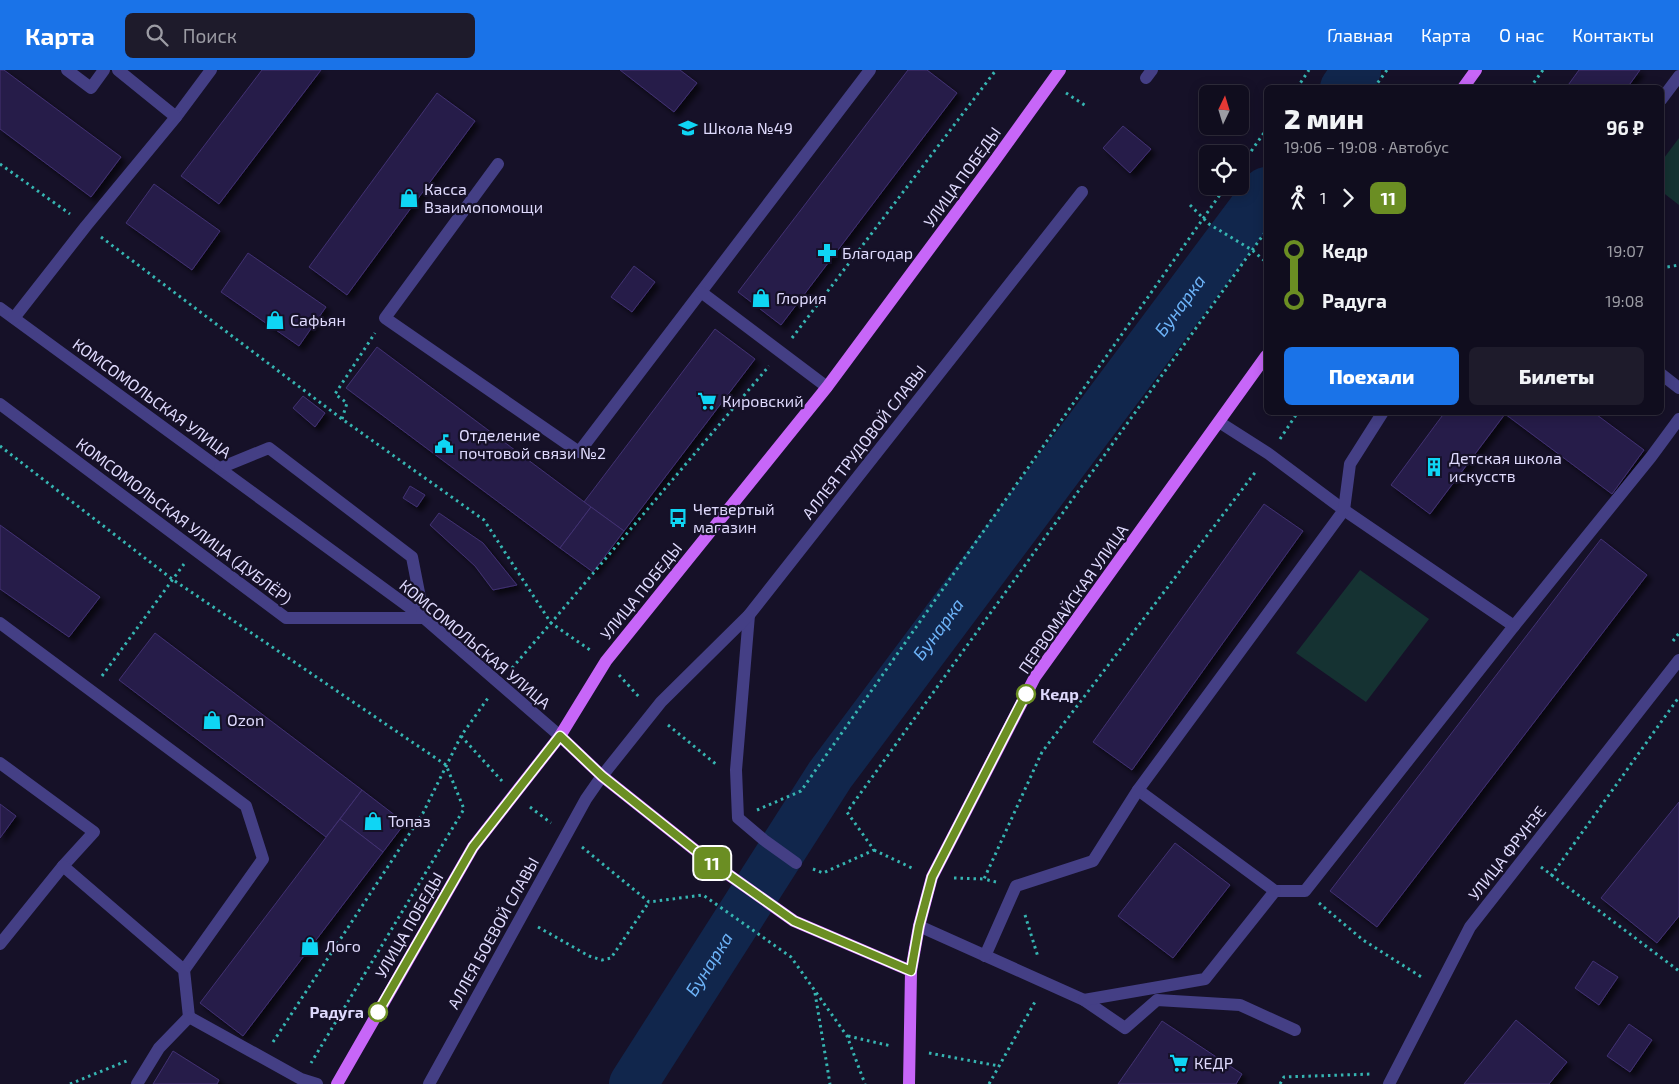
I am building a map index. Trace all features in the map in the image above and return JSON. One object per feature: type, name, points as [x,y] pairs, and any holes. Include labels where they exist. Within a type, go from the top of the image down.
[{"type":"main road","name":"УЛИЦА ПОБЕДЫ","points":[[337,1084],[473,847],[560,736],[606,661],[827,387],[1060,70]]},
{"type":"main road","points":[[1465,85],[1476,70]]},
{"type":"main road","name":"ПЕРВОМАЙСКАЯ УЛИЦА","points":[[911,971],[919,926],[932,877],[1035,677],[1264,359]]},
{"type":"main road","name":"КОМСОМОЛЬСКАЯ УЛИЦА","points":[[560,736],[602,776],[705,858],[794,921],[911,971]]},
{"type":"main road","points":[[909,1084],[911,971]]},
{"type":"street","points":[[67,70],[91,88],[104,70]]},
{"type":"street","points":[[118,70],[176,116]]},
{"type":"street","points":[[14,318],[176,116],[210,70]]},
{"type":"street","points":[[498,164],[385,318],[579,452],[870,70]]},
{"type":"street","points":[[1664,96],[1679,76]]},
{"type":"street","name":"АЛЛЕЯ ТРУДОВОЙ СЛАВЫ","points":[[602,776],[661,702],[749,615],[1082,192]]},
{"type":"street","points":[[701,292],[827,387]]},
{"type":"street","name":"КОМСОМОЛЬСКАЯ УЛИЦА","points":[[0,308],[424,618],[560,736]]},
{"type":"street","points":[[1664,376],[1679,388]]},
{"type":"street","name":"КОМСОМОЛЬСКАЯ УЛИЦА (ДУБЛЁР)","points":[[0,404],[286,618],[424,618]]},
{"type":"street","points":[[985,956],[1016,886],[1093,861],[1138,790],[1344,510],[1350,464],[1381,415]]},
{"type":"street","points":[[1138,790],[1275,891],[1305,891],[1514,626],[1651,457],[1679,418]]},
{"type":"street","points":[[1219,422],[1269,454],[1344,510],[1514,626]]},
{"type":"street","points":[[220,468],[269,448],[412,557],[424,618]]},
{"type":"street","points":[[749,615],[736,770],[738,818],[796,863]]},
{"type":"street","points":[[0,623],[246,806],[263,860],[184,970],[189,1017]]},
{"type":"street","name":"УЛИЦА ФРУНЗЕ","points":[[1389,1084],[1470,927],[1679,660]]},
{"type":"street","points":[[0,763],[94,832],[62,866],[0,944]]},
{"type":"street","name":"АЛЛЕЯ БОЕВОЙ СЛАВЫ","points":[[429,1084],[586,800],[602,776]]},
{"type":"street","points":[[62,866],[184,970]]},
{"type":"street","points":[[1084,1000],[1205,979],[1275,891]]},
{"type":"street","points":[[919,926],[1084,1000],[1125,1028],[1157,1000],[1240,1005],[1294,1030]]},
{"type":"street","points":[[189,1017],[301,1079],[317,1084]]},
{"type":"street","points":[[137,1084],[159,1048],[189,1017]]},
{"type":"path","points":[[0,164],[86,226],[342,419],[484,520],[551,623],[780,353],[996,70]]},
{"type":"path","points":[[1299,85],[1310,70]]},
{"type":"path","points":[[1376,85],[1387,70]]},
{"type":"path","points":[[1532,85],[1543,70]]},
{"type":"path","points":[[1249,154],[1264,133]]},
{"type":"path","points":[[738,818],[801,791],[1220,195]]},
{"type":"path","points":[[1190,205],[1209,224],[1252,250],[1264,260]]},
{"type":"path","points":[[796,863],[822,873],[874,850],[847,812],[1264,234]]},
{"type":"path","points":[[1664,268],[1679,265]]},
{"type":"path","points":[[342,419],[347,403],[335,394],[385,318]]},
{"type":"path","points":[[988,1084],[1046,983],[1016,886],[984,879],[1042,752],[1269,454],[1296,415]]},
{"type":"path","points":[[0,446],[172,579],[446,765],[464,809],[301,1079]]},
{"type":"path","points":[[91,691],[195,550]]},
{"type":"path","points":[[1551,876],[1679,697]]},
{"type":"path","points":[[263,1057],[423,813],[462,736]]},
{"type":"path","points":[[567,835],[649,902],[703,895],[791,957],[847,1036],[864,1084]]},
{"type":"path","points":[[1527,854],[1551,876],[1679,971]]},
{"type":"path","points":[[1305,891],[1363,940],[1424,979]]},
{"type":"path","points":[[521,917],[589,956],[602,960],[611,958],[649,902]]},
{"type":"path","points":[[815,991],[830,1084]]},
{"type":"path","points":[[70,1084],[159,1048]]},
{"type":"path","points":[[1280,1084],[1284,1077],[1377,1074]]},
{"type":"green space","points":[[1679,138],[1679,205],[1664,193],[1664,158]]},
{"type":"green space","points":[[1360,570],[1429,619],[1366,702],[1296,653]]},
{"type":"building","points":[[0,70],[4,70],[121,157],[91,197],[0,129]]},
{"type":"building","points":[[262,70],[321,70],[219,204],[181,176]]},
{"type":"building","points":[[620,70],[680,70],[697,83],[674,112]]},
{"type":"building","points":[[908,70],[927,70],[957,93],[781,325],[738,292]]},
{"type":"building","points":[[1579,70],[1640,70],[1629,85],[1568,85]]},
{"type":"building","points":[[437,93],[475,121],[347,295],[309,267]]},
{"type":"building","points":[[1123,126],[1151,149],[1130,173],[1103,148]]},
{"type":"building","points":[[154,184],[220,231],[192,270],[126,223]]},
{"type":"building","points":[[248,253],[326,307],[299,346],[221,292]]},
{"type":"building","points":[[634,266],[655,282],[632,312],[611,297]]},
{"type":"building","points":[[715,329],[755,359],[624,531],[584,502]]},
{"type":"building","points":[[377,347],[591,507],[560,548],[346,388]]},
{"type":"building","points":[[303,396],[325,413],[315,427],[293,408]]},
{"type":"building","name":"Детская школа искусств","points":[[1443,415],[1504,415],[1430,514],[1391,485]]},
{"type":"building","name":"Детская школа искусств","points":[[1506,415],[1597,415],[1644,450],[1612,494]]},
{"type":"building","points":[[410,486],[425,495],[417,507],[403,498]]},
{"type":"building","points":[[1264,504],[1303,531],[1132,770],[1093,742]]},
{"type":"building","points":[[591,507],[624,531],[593,572],[560,548]]},
{"type":"building","points":[[439,513],[483,543],[517,585],[493,590],[475,566],[430,525]]},
{"type":"building","points":[[0,525],[100,597],[69,637],[0,589]]},
{"type":"building","points":[[1601,539],[1647,575],[1377,927],[1330,891]]},
{"type":"building","points":[[155,633],[362,790],[326,837],[119,680]]},
{"type":"building","name":"Топаз","points":[[362,790],[405,823],[383,852],[340,819]]},
{"type":"building","points":[[1679,802],[1679,916],[1657,943],[1601,898]]},
{"type":"building","points":[[0,804],[16,816],[0,838]]},
{"type":"building","points":[[340,819],[383,852],[243,1036],[200,1003]]},
{"type":"building","points":[[1175,843],[1230,885],[1173,958],[1118,916]]},
{"type":"building","points":[[1593,961],[1618,977],[1599,1005],[1575,988]]},
{"type":"building","points":[[1516,1020],[1567,1062],[1549,1084],[1464,1084]]},
{"type":"building","name":"КЕДР","points":[[1162,1021],[1242,1074],[1236,1084],[1118,1084]]},
{"type":"building","points":[[1629,1024],[1652,1040],[1630,1072],[1607,1056]]},
{"type":"building","points":[[173,1051],[219,1080],[217,1084],[153,1084]]},
{"type":"waterway","name":"Бунарка","points":[[1346,85],[1357,70]]},
{"type":"waterway","name":"Бунарка","points":[[633,1084],[830,775],[1264,194]]},
{"type":"bus line","name":"11","points":[[378,1012],[473,847],[560,736],[602,776],[705,858],[794,921],[911,971],[919,926],[932,877],[1026,694]]},
{"type":"place","name":"Школа №49","points":[[688,128]]},
{"type":"place","name":"Касса Взаимопомощи","points":[[409,198]]},
{"type":"place","name":"Благодар","points":[[827,253]]},
{"type":"place","name":"Глория","points":[[761,298]]},
{"type":"place","name":"Сафьян","points":[[275,320]]},
{"type":"place","name":"Кировский","points":[[707,401]]},
{"type":"place","name":"Отделение почтовой связи №2","points":[[444,444]]},
{"type":"place","name":"Детская школа искусств","points":[[1434,467]]},
{"type":"place","name":"Четвертый магазин","points":[[678,518]]},
{"type":"place","name":"Кедр","points":[[1026,694]]},
{"type":"place","name":"Ozon","points":[[212,720]]},
{"type":"place","name":"Топаз","points":[[373,821]]},
{"type":"place","name":"Лого","points":[[310,946]]},
{"type":"place","name":"Радуга","points":[[378,1012]]},
{"type":"place","name":"КЕДР","points":[[1179,1063]]}]
